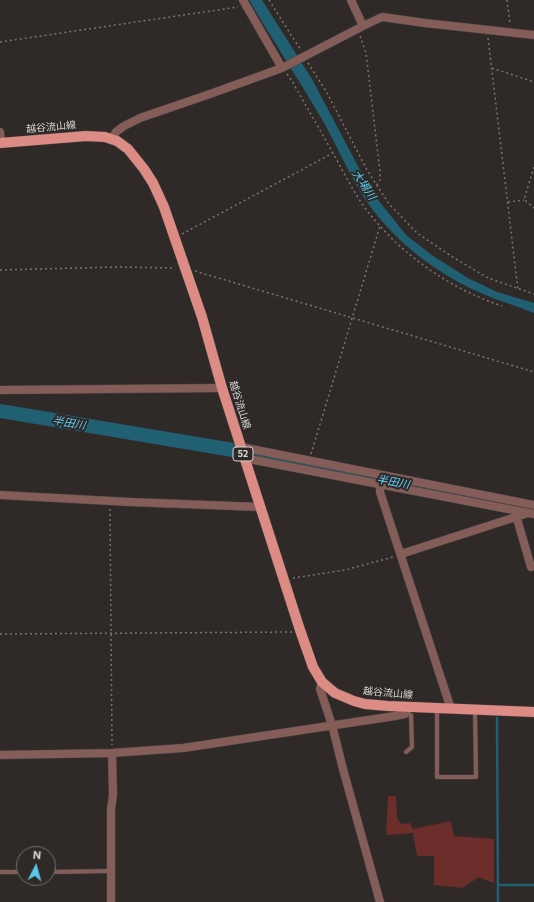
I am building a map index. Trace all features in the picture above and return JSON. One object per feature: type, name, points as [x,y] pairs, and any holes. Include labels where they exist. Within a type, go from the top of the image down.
[{"type":"main road","name":"越谷流山線","points":[[0,143],[86,136],[97,136],[112,139],[128,149],[147,174],[162,202],[175,238],[202,317],[222,388],[300,630],[313,667],[322,682],[335,693],[354,701],[375,706],[407,710],[437,708],[534,712]]},
{"type":"street","points":[[351,0],[360,27]]},
{"type":"street","points":[[245,3],[284,67]]},
{"type":"street","points":[[112,139],[116,132],[124,126],[140,118],[284,67],[382,17],[534,35]]},
{"type":"street","points":[[0,132],[0,143]]},
{"type":"street","points":[[0,390],[222,388]]},
{"type":"street","points":[[241,447],[310,460],[380,479],[514,508],[531,514]]},
{"type":"street","points":[[244,458],[380,479]]},
{"type":"street","points":[[380,479],[380,492],[451,709]]},
{"type":"street","points":[[0,495],[260,507]]},
{"type":"street","points":[[401,554],[514,508],[534,505]]},
{"type":"street","points":[[514,508],[531,567]]},
{"type":"street","points":[[322,682],[320,689],[332,725],[380,902]]},
{"type":"street","points":[[0,755],[112,753],[183,748],[372,720],[405,714],[407,710]]},
{"type":"street","points":[[111,902],[111,809],[113,795],[112,753]]},
{"type":"lane","points":[[437,708],[437,777],[476,777],[475,709]]},
{"type":"lane","points":[[406,752],[412,747],[411,715],[407,710]]},
{"type":"lane","points":[[56,872],[111,871]]},
{"type":"lane","points":[[0,872],[16,872]]},
{"type":"path","points":[[269,0],[326,91],[367,170],[390,204],[418,233],[451,256],[488,278],[518,290],[534,294]]},
{"type":"path","points":[[507,0],[511,32]]},
{"type":"path","points":[[0,42],[245,3]]},
{"type":"path","points":[[360,27],[366,53],[380,172],[380,180],[377,185]]},
{"type":"path","points":[[487,30],[518,290]]},
{"type":"path","points":[[284,67],[352,188],[380,226],[430,270],[464,290],[502,306]]},
{"type":"path","points":[[492,68],[534,82]]},
{"type":"path","points":[[175,238],[333,153]]},
{"type":"path","points":[[525,200],[534,166]]},
{"type":"path","points":[[508,202],[525,200],[534,208]]},
{"type":"path","points":[[310,460],[380,226]]},
{"type":"path","points":[[0,270],[185,268],[534,372]]},
{"type":"path","points":[[110,501],[112,753]]},
{"type":"path","points":[[284,580],[346,570],[401,554]]},
{"type":"path","points":[[0,634],[291,632],[300,630]]},
{"type":"shaded area","points":[[388,796],[396,796],[397,818],[401,824],[410,823],[413,829],[451,821],[454,836],[494,839],[494,883],[479,877],[462,888],[434,885],[434,856],[417,856],[413,833],[386,835]]},
{"type":"water","name":"大場川","points":[[249,0],[262,0],[312,79],[360,170],[379,201],[406,235],[433,256],[468,278],[497,292],[534,303],[534,313],[465,286],[432,266],[416,254],[387,227],[374,212],[352,178],[323,121]]},
{"type":"waterway","name":"半田川","points":[[0,411],[233,450]]},
{"type":"waterway","name":"半田川","points":[[252,454],[534,510]]},
{"type":"waterway","points":[[497,718],[498,902]]},
{"type":"waterway","points":[[498,885],[534,885]]}]
